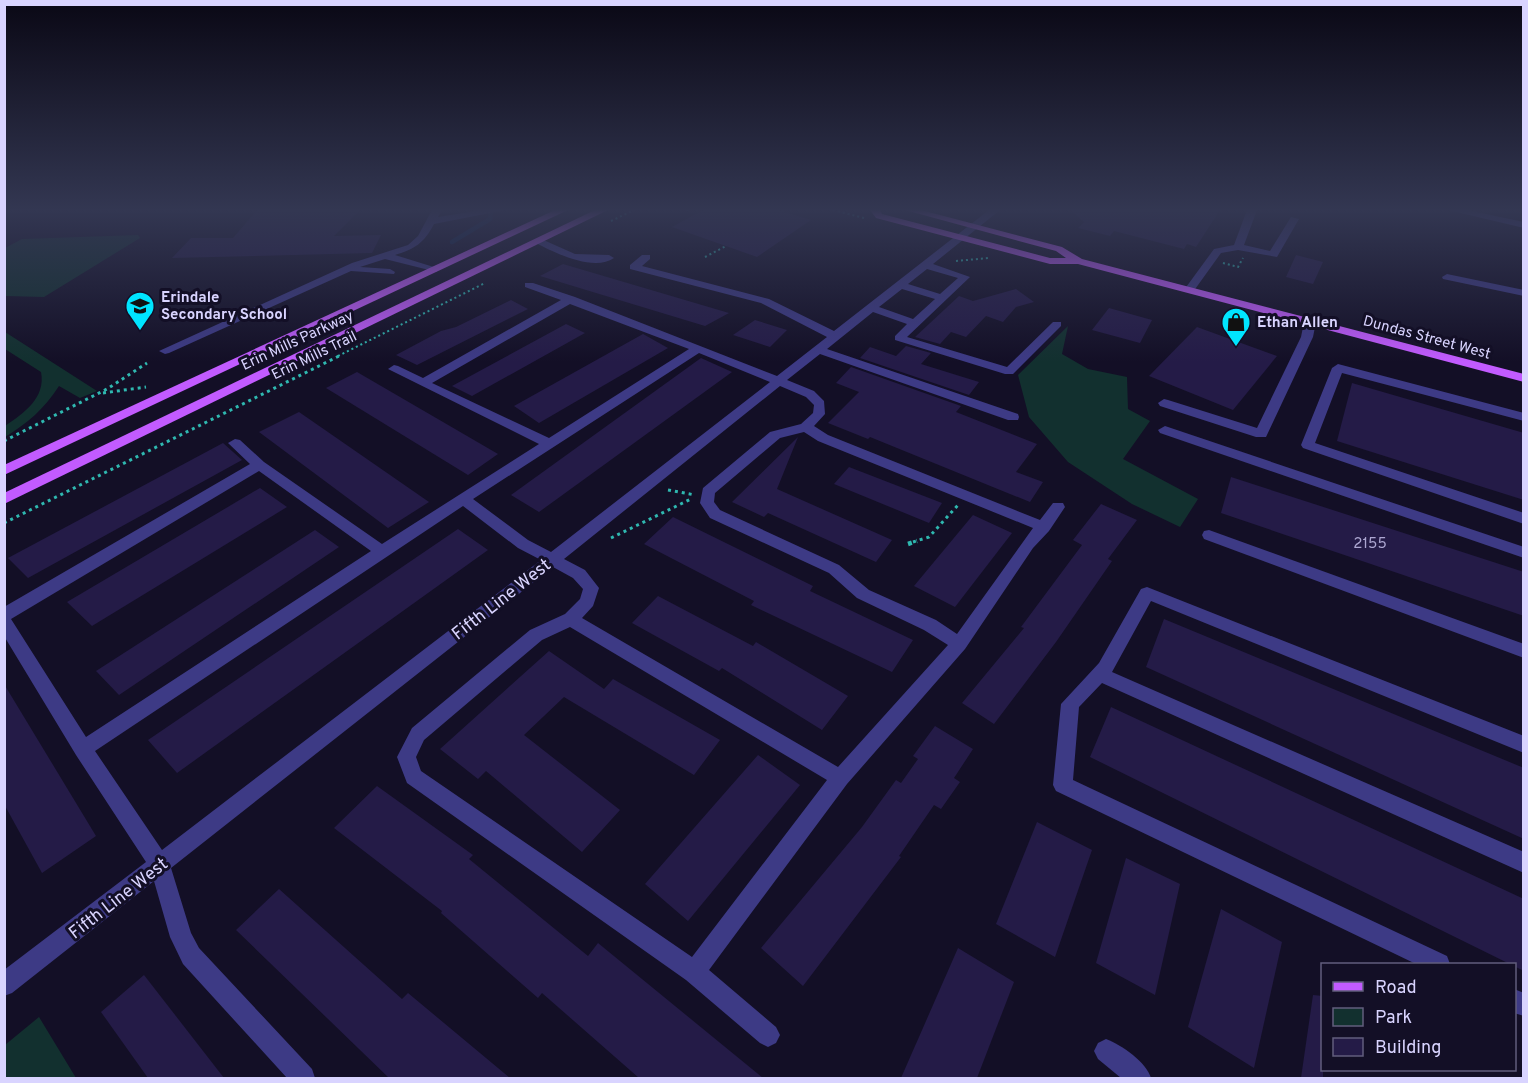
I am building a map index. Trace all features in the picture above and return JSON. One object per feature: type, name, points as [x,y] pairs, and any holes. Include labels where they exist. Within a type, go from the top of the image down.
[{"type":"main road","name":"Erin Mills Parkway","points":[[4,471],[453,261]]},
{"type":"main road","name":"Erin Mills Parkway","points":[[4,499],[498,261]]},
{"type":"main road","name":"Dundas Street West","points":[[1048,261],[1078,261],[1524,378]]},
{"type":"street","points":[[165,351],[373,261]]},
{"type":"street","points":[[384,261],[390,272]]},
{"type":"street","points":[[399,261],[433,270]]},
{"type":"street","points":[[642,261],[634,267],[765,301],[813,327],[836,336]]},
{"type":"street","name":"Fifth Line West","points":[[4,985],[819,350],[930,261]]},
{"type":"street","points":[[1189,290],[1210,261]]},
{"type":"street","points":[[924,265],[965,277],[899,338],[1009,371],[1057,324]]},
{"type":"street","points":[[349,270],[390,272],[410,281]]},
{"type":"street","points":[[1447,277],[1524,293]]},
{"type":"street","points":[[529,285],[698,348],[810,394],[820,404],[819,414],[806,427],[776,435],[708,491],[707,503],[714,514],[834,569],[863,594],[930,625],[959,644]]},
{"type":"street","points":[[900,285],[942,298]]},
{"type":"street","points":[[423,383],[571,299]]},
{"type":"street","points":[[872,308],[915,323]]},
{"type":"street","points":[[1164,403],[1261,434],[1307,337],[1310,322]]},
{"type":"street","points":[[83,749],[463,498],[698,348]]},
{"type":"street","points":[[819,350],[1013,417]]},
{"type":"street","points":[[1524,417],[1338,368],[1308,445],[1524,519]]},
{"type":"street","points":[[394,369],[549,443]]},
{"type":"street","points":[[806,427],[823,438],[1044,527]]},
{"type":"street","points":[[1165,430],[1524,553]]},
{"type":"street","points":[[235,443],[259,465],[382,551]]},
{"type":"street","points":[[4,615],[259,465]]},
{"type":"street","points":[[463,498],[523,544],[579,574],[591,588],[587,602],[571,619],[536,635],[418,734],[406,757],[414,777],[694,972],[768,1035]]},
{"type":"street","points":[[694,972],[840,778],[959,644],[1028,544],[1058,507]]},
{"type":"street","points":[[1209,535],[1524,651]]},
{"type":"street","points":[[1437,963],[1063,785],[1070,704],[1099,675],[1147,593],[1524,745]]},
{"type":"street","points":[[571,619],[840,778]]},
{"type":"street","points":[[4,621],[83,749],[160,865],[181,937],[191,956],[303,1078]]},
{"type":"street","points":[[1099,675],[1524,863]]},
{"type":"street","points":[[1106,1051],[1138,1078]]},
{"type":"path","points":[[956,261],[961,261]]},
{"type":"path","name":"Erin Mills Trail","points":[[4,523],[495,278]]},
{"type":"path","points":[[4,441],[99,393],[147,363]]},
{"type":"path","points":[[99,393],[154,386]]},
{"type":"path","points":[[611,538],[663,515],[696,495],[668,490]]},
{"type":"path","points":[[908,544],[929,537],[966,496]]},
{"type":"green space","points":[[5,261],[103,261],[44,297],[5,296]]},
{"type":"green space","points":[[1068,326],[1062,354],[1088,369],[1127,377],[1128,409],[1150,421],[1123,459],[1198,499],[1180,527],[1132,504],[1068,462],[1029,417],[1018,375]]},
{"type":"green space","points":[[5,332],[97,391],[80,398],[59,386],[35,415],[5,437],[5,426],[32,404],[42,381],[41,372],[5,349]]},
{"type":"green space","points":[[39,1017],[76,1078],[5,1078],[5,1045]]},
{"type":"building","points":[[1293,261],[1323,262],[1313,284],[1286,277]]},
{"type":"building","points":[[563,264],[729,313],[705,326],[540,276]]},
{"type":"building","points":[[1016,289],[1034,302],[1016,307],[1003,322],[986,316],[966,337],[951,332],[940,344],[915,337],[959,296],[973,301]]},
{"type":"building","points":[[511,300],[528,309],[417,365],[396,355],[441,331],[456,327]]},
{"type":"building","points":[[1109,308],[1152,320],[1140,343],[1092,330]]},
{"type":"building","points":[[755,320],[787,330],[770,347],[733,335]]},
{"type":"building","points":[[566,324],[585,333],[472,396],[452,386]]},
{"type":"building","points":[[1197,327],[1277,356],[1233,410],[1149,376]]},
{"type":"building","points":[[643,334],[668,348],[539,423],[514,406]]},
{"type":"building","points":[[906,346],[931,353],[921,364],[979,382],[969,395],[860,358],[870,347],[896,356]]},
{"type":"building","points":[[701,358],[732,372],[539,512],[511,495]]},
{"type":"building","points":[[851,367],[961,406],[956,412],[1037,444],[1016,472],[1043,482],[1030,502],[870,437],[868,439],[828,423],[859,392],[836,383]]},
{"type":"building","points":[[357,372],[498,454],[468,475],[326,388]]},
{"type":"building","points":[[1352,383],[1524,433],[1524,500],[1337,441]]},
{"type":"building","points":[[299,412],[429,502],[388,528],[259,432]]},
{"type":"building","points":[[798,437],[777,489],[892,540],[876,562],[768,513],[764,517],[732,502]]},
{"type":"building","points":[[223,443],[242,460],[28,578],[8,558]]},
{"type":"building","points":[[849,467],[942,503],[929,523],[834,484]]},
{"type":"building","points":[[1231,477],[1524,572],[1524,616],[1221,513]]},
{"type":"building","points":[[260,488],[287,507],[92,626],[67,602]]},
{"type":"building","points":[[1101,504],[1137,520],[1108,559],[1112,561],[1056,642],[994,724],[962,703],[1024,628],[1021,627],[1082,545],[1073,540]]},
{"type":"building","points":[[973,515],[1012,533],[955,607],[914,586]]},
{"type":"building","points":[[673,517],[813,586],[810,591],[913,640],[892,672],[751,605],[754,601],[644,544]]},
{"type":"building","points":[[458,529],[488,550],[177,773],[148,740]]},
{"type":"building","points":[[315,530],[339,547],[119,695],[96,671]]},
{"type":"building","points":[[658,596],[753,646],[756,642],[848,696],[822,730],[722,668],[719,671],[632,623]]},
{"type":"building","points":[[1164,619],[1524,768],[1524,839],[1146,667]]},
{"type":"building","points":[[549,651],[604,689],[613,679],[720,740],[694,775],[564,697],[524,735],[620,810],[582,852],[486,771],[478,779],[440,749]]},
{"type":"building","points":[[4,684],[96,836],[42,873],[4,804]]},
{"type":"building","points":[[1111,707],[1524,899],[1524,971],[1516,967],[1516,963],[1508,963],[1090,757]]},
{"type":"building","points":[[935,726],[973,749],[954,778],[960,782],[941,809],[934,805],[899,856],[901,857],[803,986],[761,948],[862,827],[896,780],[901,783],[918,759],[913,756]]},
{"type":"building","points":[[758,755],[800,785],[688,921],[645,884]]},
{"type":"building","points":[[377,786],[473,855],[469,859],[588,956],[598,943],[763,1078],[639,1078],[542,993],[538,998],[441,913],[442,911],[334,828]]},
{"type":"building","points":[[1037,822],[1092,850],[1055,957],[996,924]]},
{"type":"building","points":[[1126,858],[1180,884],[1155,995],[1096,963]]},
{"type":"building","points":[[279,889],[402,999],[408,993],[510,1078],[389,1078],[236,930]]},
{"type":"building","points":[[1221,909],[1282,942],[1254,1068],[1188,1027]]},
{"type":"building","points":[[958,948],[1014,982],[977,1078],[901,1078]]},
{"type":"building","points":[[144,975],[224,1078],[148,1078],[101,1012]]},
{"type":"building","points":[[1313,995],[1321,996],[1321,1071],[1323,1071],[1323,1078],[1301,1078]]},
{"type":"place","name":"Erindale Secondary School","points":[[140,332]]},
{"type":"place","name":"Ethan Allen","points":[[1236,348]]}]
